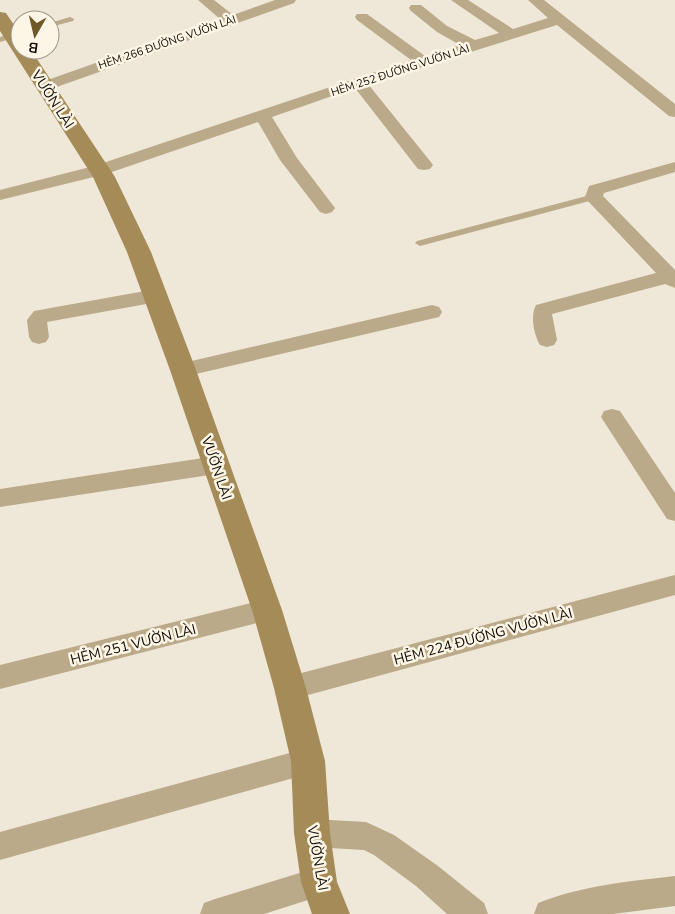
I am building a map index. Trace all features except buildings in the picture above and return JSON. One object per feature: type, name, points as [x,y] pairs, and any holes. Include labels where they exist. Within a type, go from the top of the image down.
[{"type":"main road","name":"VƯỜN LÀI","points":[[0,17],[10,33]]},
{"type":"main road","name":"VƯỜN LÀI","points":[[28,60],[100,170],[139,252],[183,370],[267,610],[290,688],[308,761],[312,833],[319,882],[331,914]]},
{"type":"street","points":[[205,0],[230,20]]},
{"type":"street","name":"HẺM 266 ĐƯỜNG VƯỜN LÀI","points":[[45,86],[289,0]]},
{"type":"street","points":[[458,0],[510,34]]},
{"type":"street","points":[[536,0],[675,112]]},
{"type":"street","points":[[416,8],[442,30],[474,46]]},
{"type":"street","points":[[362,17],[423,62]]},
{"type":"street","name":"HẺM 252 ĐƯỜNG VƯỜN LÀI","points":[[0,195],[100,170],[358,82],[559,19]]},
{"type":"street","points":[[358,82],[424,165]]},
{"type":"street","points":[[262,116],[289,160],[326,208]]},
{"type":"street","points":[[673,279],[594,197],[595,190],[675,167]]},
{"type":"street","points":[[547,340],[542,314],[543,310],[673,279]]},
{"type":"street","points":[[39,337],[37,320],[41,316],[156,296]]},
{"type":"street","points":[[183,370],[432,312]]},
{"type":"street","points":[[612,417],[675,512]]},
{"type":"street","points":[[0,498],[216,465]]},
{"type":"street","name":"HẺM 224 ĐƯỜNG VƯỜN LÀI","points":[[290,688],[675,585]]},
{"type":"street","name":"HẺM 251 VƯỜN LÀI","points":[[0,677],[267,610]]},
{"type":"street","points":[[0,846],[308,761]]},
{"type":"street","points":[[312,833],[366,836],[384,846],[426,876],[473,914]]},
{"type":"street","points":[[216,914],[319,882]]},
{"type":"street","points":[[549,914],[617,898],[675,891]]},
{"type":"lane","points":[[60,22],[70,20]]},
{"type":"lane","points":[[420,243],[594,197]]}]
